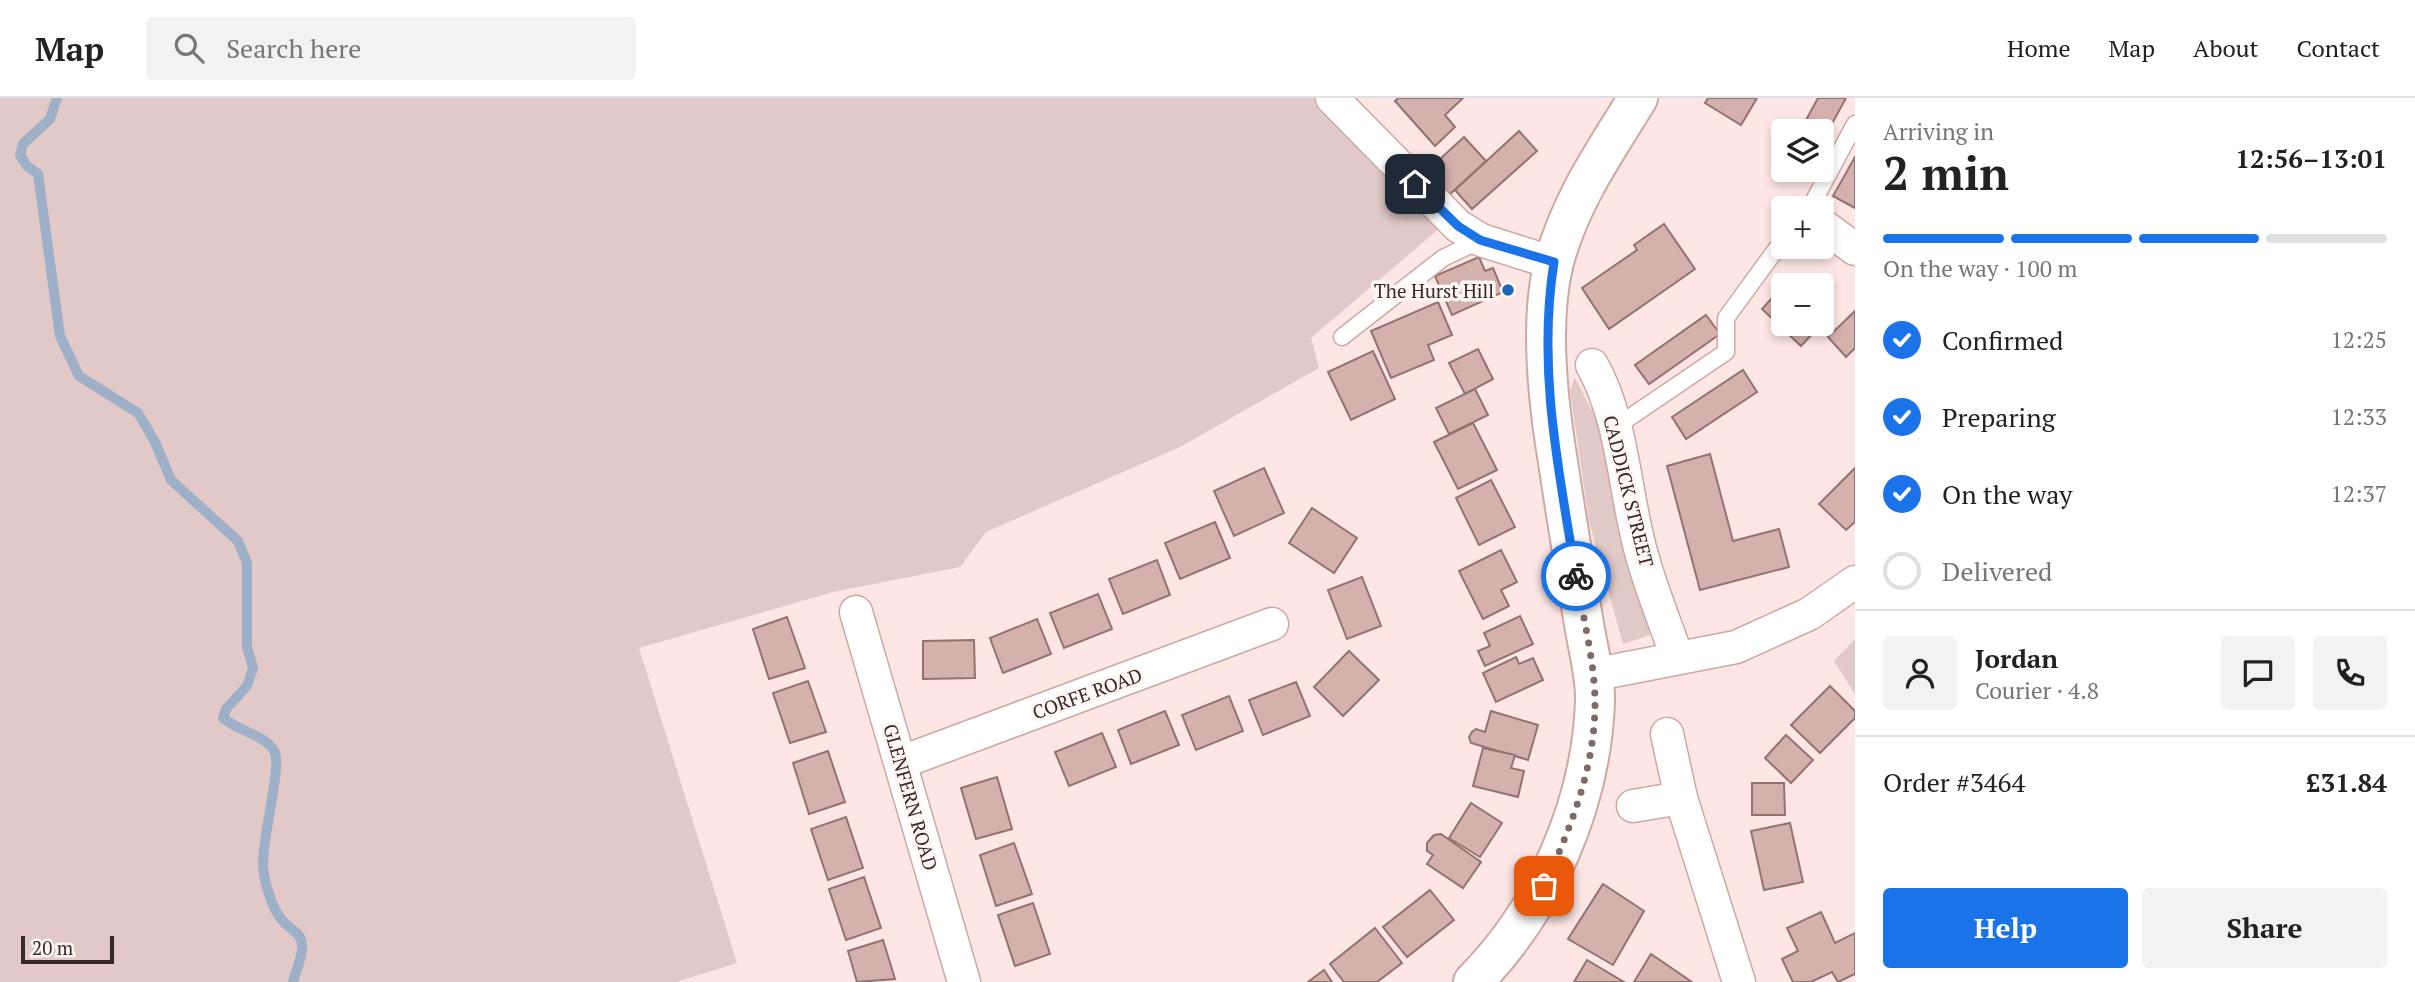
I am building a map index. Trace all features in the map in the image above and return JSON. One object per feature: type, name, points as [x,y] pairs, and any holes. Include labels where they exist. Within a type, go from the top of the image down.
[{"type":"street","points":[[1332,98],[1449,218],[1480,240],[1554,262]]},
{"type":"street","points":[[1472,982],[1510,940],[1526,916],[1566,838],[1587,774],[1595,701],[1550,416],[1547,361],[1554,262],[1578,193],[1638,98]]},
{"type":"street","points":[[1834,233],[1854,246]]},
{"type":"street","name":"CADDICK STREET","points":[[1592,365],[1602,383],[1614,428],[1638,543],[1677,657]]},
{"type":"street","points":[[1592,675],[1736,647],[1809,614],[1855,582]]},
{"type":"street","name":"GLENFERN ROAD","points":[[856,612],[902,762],[964,982]]},
{"type":"street","name":"CORFE ROAD","points":[[902,762],[1272,624]]},
{"type":"street","points":[[1667,734],[1681,798],[1739,982]]},
{"type":"street","points":[[1633,806],[1681,798]]},
{"type":"lane","points":[[1816,196],[1855,124]]},
{"type":"lane","points":[[1342,337],[1443,258],[1480,240]]},
{"type":"lane","points":[[1614,428],[1726,352],[1726,318],[1771,256]]},
{"type":"shaded area","points":[[0,98],[1322,98],[1441,227],[1311,338],[1319,368],[1180,447],[986,532],[960,567],[833,592],[639,648],[737,963],[676,982],[0,982]]},
{"type":"shaded area","points":[[1575,378],[1598,422],[1650,635],[1623,644],[1589,521],[1570,390]]},
{"type":"shaded area","points":[[1855,639],[1855,694],[1834,661]]},
{"type":"building","points":[[1398,98],[1463,98],[1445,115],[1455,127],[1435,146],[1395,101]]},
{"type":"building","points":[[1708,98],[1757,98],[1741,125],[1705,103]]},
{"type":"building","points":[[1818,98],[1846,98],[1834,120],[1807,119]]},
{"type":"building","points":[[1519,131],[1537,151],[1472,209],[1455,190]]},
{"type":"building","points":[[1464,137],[1486,161],[1448,196],[1427,171]]},
{"type":"building","points":[[1855,157],[1855,208],[1833,196]]},
{"type":"building","points":[[1664,224],[1695,269],[1609,329],[1582,288],[1637,250],[1634,245]]},
{"type":"building","points":[[1479,257],[1485,271],[1493,268],[1503,292],[1452,315],[1435,276]]},
{"type":"building","points":[[1771,299],[1771,318],[1762,309]]},
{"type":"building","points":[[1438,302],[1452,335],[1428,345],[1434,360],[1391,378],[1371,331]]},
{"type":"building","points":[[1855,311],[1855,348],[1846,357],[1828,337],[1834,336],[1834,331]]},
{"type":"building","points":[[1706,315],[1720,334],[1649,384],[1635,365]]},
{"type":"building","points":[[1790,336],[1810,336],[1801,346]]},
{"type":"building","points":[[1478,349],[1493,379],[1465,394],[1449,363]]},
{"type":"building","points":[[1373,351],[1395,399],[1351,420],[1328,372]]},
{"type":"building","points":[[1743,370],[1757,392],[1686,439],[1672,417]]},
{"type":"building","points":[[1475,389],[1488,415],[1449,434],[1436,408]]},
{"type":"building","points":[[1473,423],[1497,470],[1458,489],[1434,442]]},
{"type":"building","points":[[1710,454],[1733,541],[1779,529],[1789,567],[1700,590],[1667,466]]},
{"type":"building","points":[[1264,468],[1284,513],[1234,536],[1214,491]]},
{"type":"building","points":[[1855,468],[1855,522],[1846,530],[1819,504]]},
{"type":"building","points":[[1491,480],[1515,527],[1479,545],[1456,498]]},
{"type":"building","points":[[1312,508],[1357,538],[1334,573],[1289,543]]},
{"type":"building","points":[[1215,522],[1230,558],[1180,579],[1165,543]]},
{"type":"building","points":[[1501,550],[1517,582],[1501,590],[1509,606],[1483,619],[1459,571]]},
{"type":"building","points":[[1157,560],[1170,595],[1123,614],[1109,579]]},
{"type":"building","points":[[1362,577],[1381,626],[1347,639],[1328,590]]},
{"type":"building","points":[[1098,594],[1112,629],[1064,648],[1050,613]]},
{"type":"building","points":[[1520,616],[1533,644],[1485,666],[1478,651],[1490,646],[1484,633]]},
{"type":"building","points":[[787,617],[805,668],[769,679],[753,629]]},
{"type":"building","points":[[1037,619],[1051,654],[1003,673],[990,638]]},
{"type":"building","points":[[974,640],[975,678],[923,679],[923,641]]},
{"type":"building","points":[[1349,651],[1379,680],[1343,716],[1314,687]]},
{"type":"building","points":[[1516,657],[1519,664],[1533,658],[1543,680],[1496,702],[1483,673]]},
{"type":"building","points":[[808,681],[826,732],[790,743],[773,693]]},
{"type":"building","points":[[1296,682],[1310,716],[1263,735],[1249,700]]},
{"type":"building","points":[[1830,686],[1855,711],[1855,718],[1820,753],[1791,725]]},
{"type":"building","points":[[1229,696],[1243,731],[1196,750],[1182,715]]},
{"type":"building","points":[[1165,711],[1179,745],[1131,764],[1118,730]]},
{"type":"building","points":[[1491,711],[1538,725],[1528,760],[1471,743],[1469,737],[1472,732],[1476,729],[1485,732]]},
{"type":"building","points":[[1102,733],[1116,767],[1069,786],[1055,752]]},
{"type":"building","points":[[1786,735],[1813,760],[1791,783],[1765,758]]},
{"type":"building","points":[[1483,748],[1515,755],[1511,768],[1524,771],[1518,797],[1473,786]]},
{"type":"building","points":[[828,751],[845,802],[809,814],[793,763]]},
{"type":"building","points":[[997,777],[1012,829],[976,839],[961,788]]},
{"type":"building","points":[[1752,783],[1784,783],[1785,815],[1752,815]]},
{"type":"building","points":[[1471,803],[1502,823],[1480,857],[1449,838]]},
{"type":"building","points":[[846,817],[863,868],[828,880],[811,829]]},
{"type":"building","points":[[1790,823],[1803,882],[1764,890],[1751,831]]},
{"type":"building","points":[[1441,834],[1481,862],[1463,888],[1427,864],[1433,855],[1427,851],[1427,843],[1434,835]]},
{"type":"building","points":[[1014,843],[1032,894],[996,906],[980,855]]},
{"type":"building","points":[[864,877],[881,928],[846,940],[829,889]]},
{"type":"building","points":[[1603,884],[1644,911],[1613,965],[1568,939]]},
{"type":"building","points":[[1430,890],[1454,920],[1407,957],[1383,927]]},
{"type":"building","points":[[1033,903],[1050,954],[1015,966],[998,915]]},
{"type":"building","points":[[1821,912],[1835,943],[1855,933],[1855,974],[1838,982],[1832,972],[1811,982],[1793,982],[1782,959],[1798,951],[1787,928]]},
{"type":"building","points":[[1375,928],[1402,963],[1377,982],[1344,982],[1330,964]]},
{"type":"building","points":[[883,940],[895,979],[857,982],[848,951]]},
{"type":"building","points":[[1651,954],[1692,982],[1634,982]]},
{"type":"building","points":[[1587,960],[1624,982],[1574,982]]},
{"type":"building","points":[[1324,970],[1332,982],[1308,982]]},
{"type":"waterway","points":[[57,98],[50,119],[23,144],[20,155],[27,166],[38,174],[60,336],[79,376],[138,413],[155,442],[171,480],[238,541],[247,563],[247,647],[253,668],[247,686],[226,709],[223,718],[266,742],[275,753],[276,774],[263,866],[275,910],[301,941],[301,954],[293,982]]},
{"type":"way so far","points":[[1544,886],[1566,838],[1587,774],[1595,701],[1576,576]]},
{"type":"place","name":"The Hurst Hill","points":[[1508,290]]},
{"type":"route","points":[[1415,184],[1458,226],[1480,240],[1554,262],[1547,361],[1550,416],[1576,576]]}]
